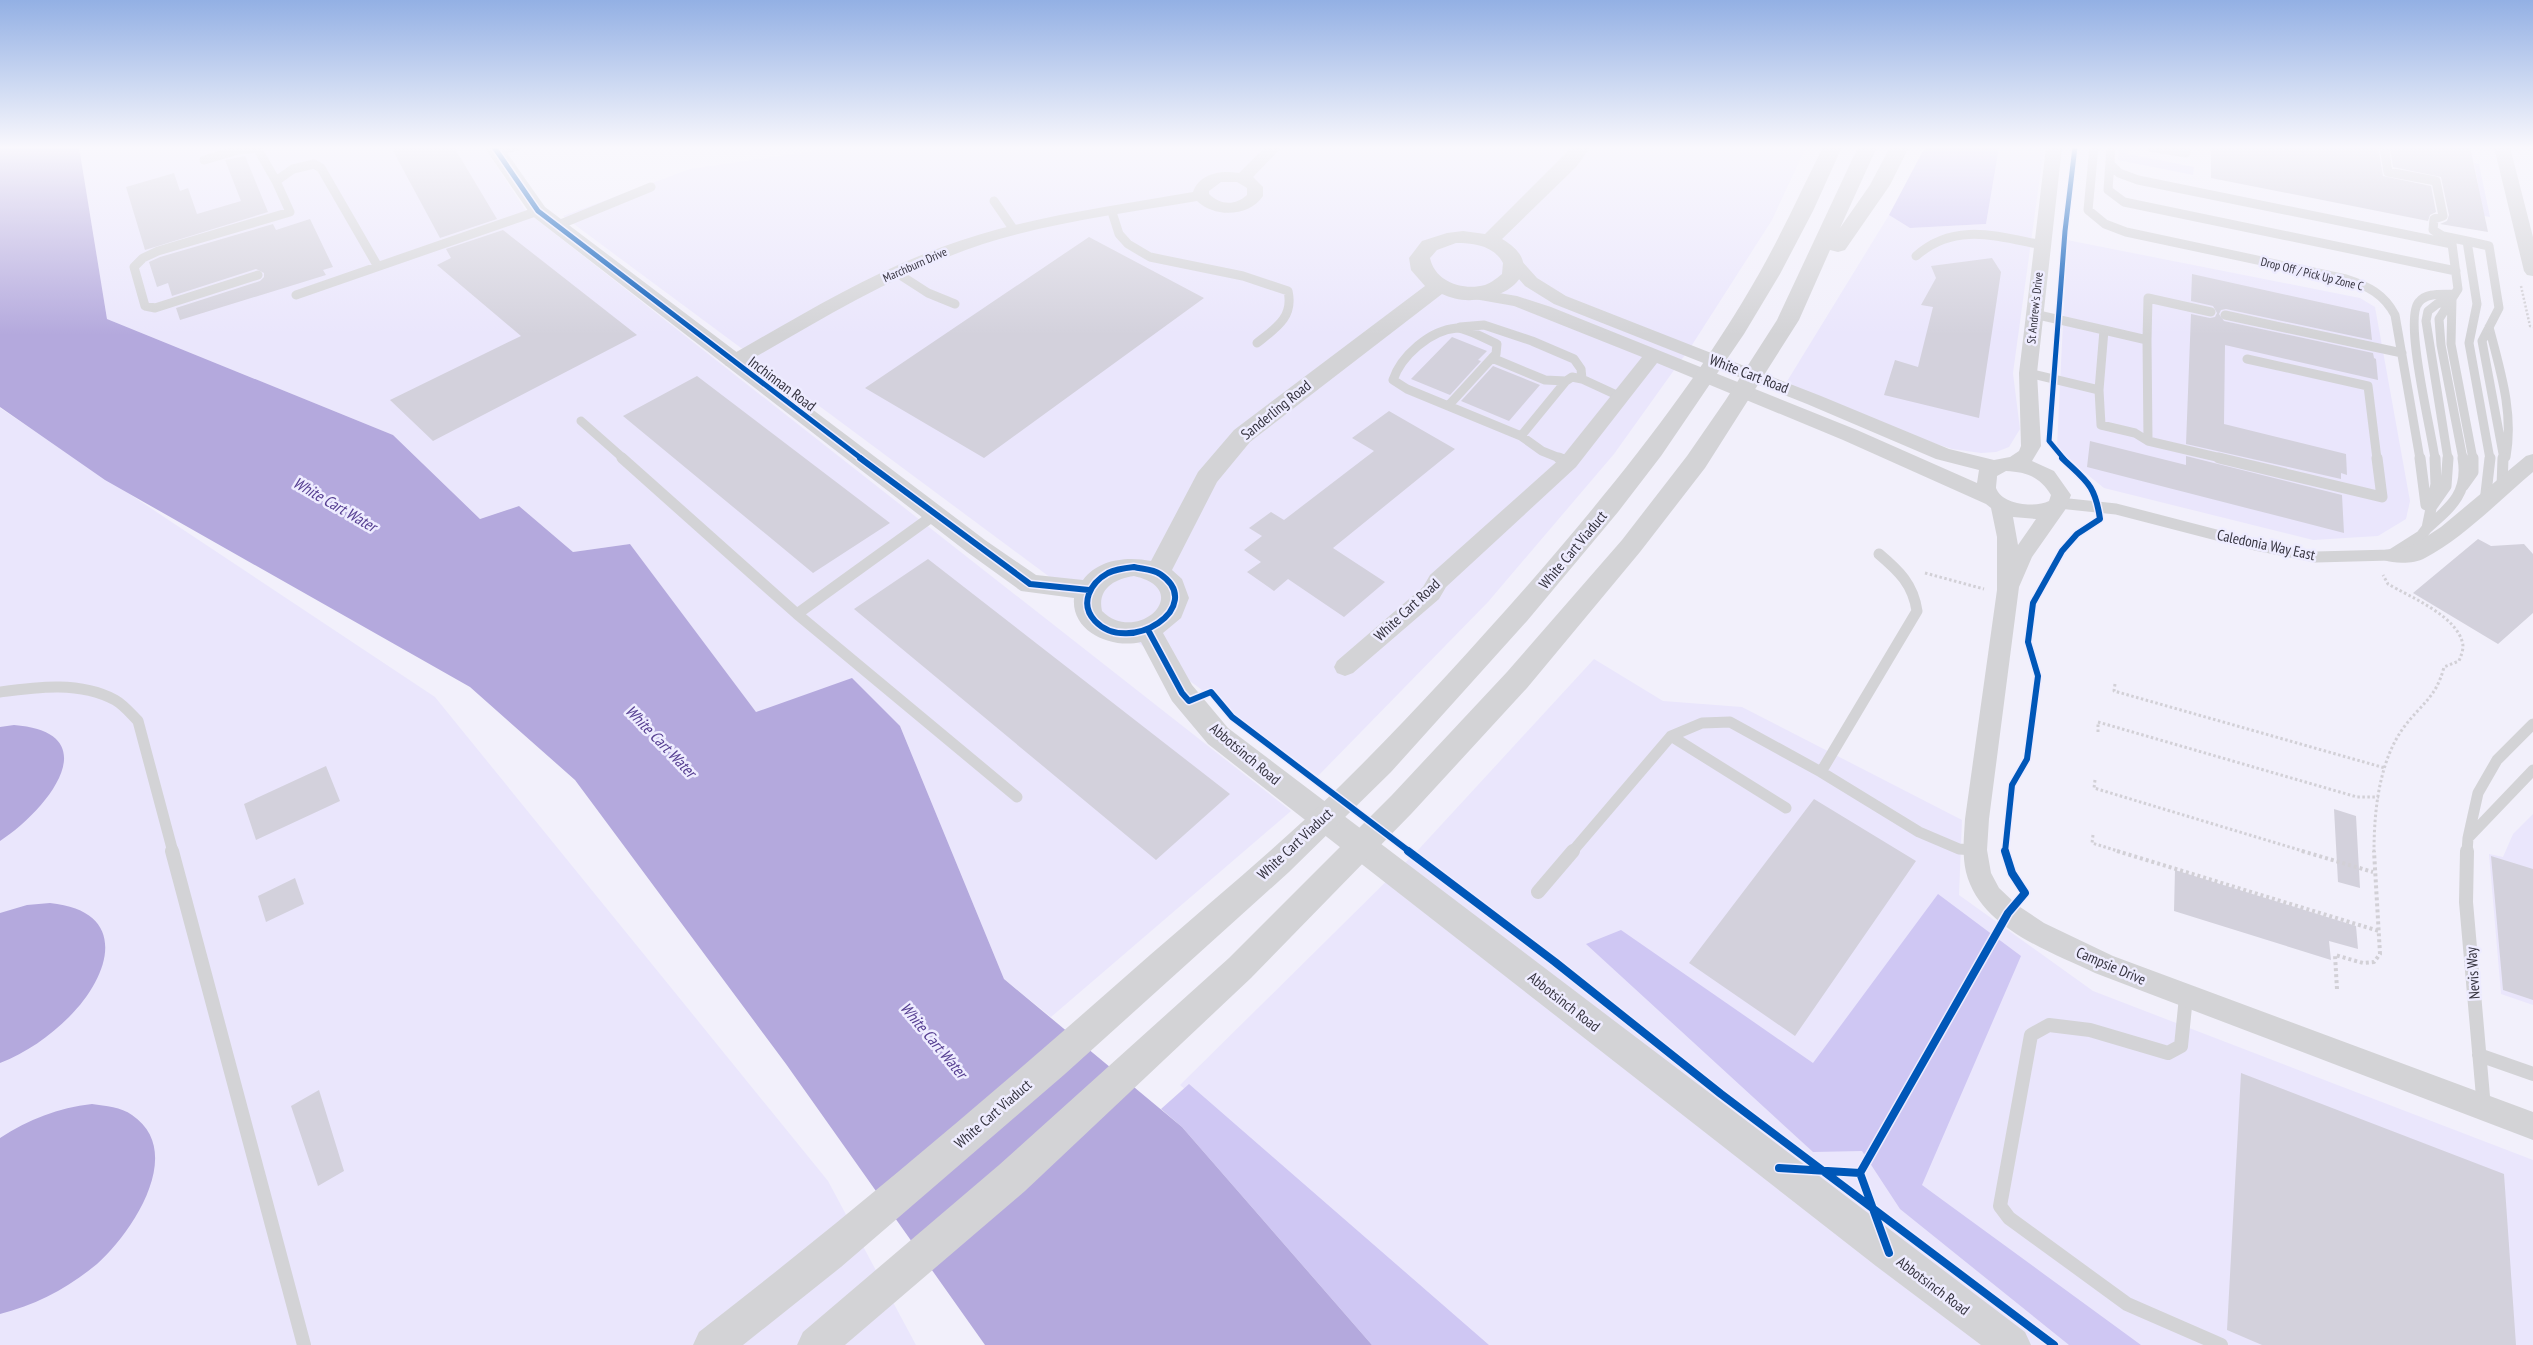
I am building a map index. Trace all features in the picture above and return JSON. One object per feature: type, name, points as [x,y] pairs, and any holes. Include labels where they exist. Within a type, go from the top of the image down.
[{"type":"main road","points":[[1489,241],[1521,210]]},
{"type":"main road","name":"White Cart Viaduct","points":[[712,1345],[856,1231],[1052,1064],[1293,848],[1461,679],[1568,556],[1632,477],[1690,398],[1763,283],[1801,210]]},
{"type":"main road","points":[[1788,320],[1840,210]]},
{"type":"main road","points":[[816,1345],[1012,1178],[1240,968],[1396,811],[1517,680],[1631,546],[1696,462],[1788,320],[1863,210]]},
{"type":"main road","name":"Inchinnan Road","points":[[538,211],[934,516],[1030,584],[1089,590]]},
{"type":"main road","points":[[1454,237],[1489,241],[1507,252],[1514,263],[1515,270],[1507,283],[1490,291],[1469,293],[1438,286],[1422,273],[1419,265],[1420,257],[1424,250],[1432,244],[1454,237]]},
{"type":"main road","name":"Sanderling Road","points":[[1158,573],[1207,478],[1242,436],[1438,286]]},
{"type":"main road","points":[[1134,567],[1158,573],[1168,581],[1175,593],[1175,605],[1169,616],[1148,630],[1133,634],[1117,633],[1100,626],[1091,617],[1086,606],[1089,590],[1097,580],[1118,569],[1134,567]]},
{"type":"main road","name":"Abbotsinch Road","points":[[1148,630],[1182,693],[1218,736],[1889,1253],[2012,1345]]},
{"type":"street","name":"Marchburn Drive","points":[[733,362],[859,290],[947,251],[1014,230],[1070,216],[1124,210]]},
{"type":"street","name":"St Andrew's Drive","points":[[2015,464],[2027,455],[2031,446],[2028,373],[2046,210]]},
{"type":"street","points":[[2518,210],[2533,271]]},
{"type":"street","name":"White Cart Road","points":[[1514,263],[1531,282],[1560,300],[1814,400],[1943,454],[1993,467]]},
{"type":"street","name":"White Cart Road","points":[[1469,293],[1517,302],[1545,311],[1850,435],[1997,502]]},
{"type":"street","name":"White Cart Road","points":[[1345,667],[1430,593],[1438,581],[1569,462],[1653,356]]},
{"type":"street","name":"Caledonia Way East","points":[[2382,556],[2417,553],[2485,502],[2533,461]]},
{"type":"street","points":[[2015,464],[2028,466],[2051,479],[2058,487],[2060,495],[2057,506],[2045,513],[2029,514],[2011,509],[1997,502],[1986,488],[1984,480],[1987,473],[1993,467],[2015,464]]},
{"type":"street","name":"Campsie Drive","points":[[1997,502],[2007,537],[2008,593],[1977,819],[1975,850],[1980,874],[1990,896],[2008,913],[2035,931],[2104,965],[2533,1126]]},
{"type":"street","name":"Campsie Drive","points":[[2008,593],[2022,555],[2057,506]]},
{"type":"lane","points":[[258,275],[155,308],[145,306],[134,267],[143,258],[158,252],[290,212],[289,210]]},
{"type":"lane","points":[[345,210],[378,265]]},
{"type":"lane","points":[[556,226],[595,210]]},
{"type":"lane","points":[[1000,210],[1014,230]]},
{"type":"lane","name":"Drop Off / Pick Up Zone C","points":[[2088,210],[2094,218],[2105,225],[2126,232],[2362,284],[2388,300],[2395,315],[2402,353],[2425,486],[2427,514]]},
{"type":"lane","points":[[2157,210],[2456,271]]},
{"type":"lane","points":[[2284,210],[2452,244],[2458,289],[2439,319],[2441,345],[2464,465],[2462,487],[2452,506],[2427,528],[2421,536],[2382,556]]},
{"type":"lane","points":[[2441,210],[2442,216],[2434,219],[2433,230],[2443,236],[2489,246],[2499,308],[2482,342],[2504,462],[2502,487]]},
{"type":"lane","points":[[296,295],[538,211]]},
{"type":"lane","points":[[1112,212],[1118,233],[1137,250],[1152,257],[1172,264],[1213,269],[1270,282],[1288,291],[1292,304],[1288,317],[1257,343]]},
{"type":"lane","points":[[1916,256],[1923,247],[1942,237],[1964,232],[2042,246]]},
{"type":"lane","points":[[2467,241],[2477,304],[2469,343],[2490,456],[2485,502]]},
{"type":"lane","points":[[897,273],[928,293],[955,304]]},
{"type":"lane","points":[[2427,528],[2427,514],[2436,483],[2434,453],[2414,338],[2413,314],[2417,302],[2428,296],[2454,296]]},
{"type":"lane","points":[[2427,514],[2446,486],[2449,464],[2429,339],[2428,311],[2437,304],[2454,296]]},
{"type":"lane","points":[[2148,441],[2148,298],[2211,312]]},
{"type":"lane","points":[[2034,314],[2147,340]]},
{"type":"lane","points":[[2225,315],[2402,353]]},
{"type":"lane","points":[[1569,462],[1542,451],[1521,436],[1407,389],[1393,380],[1397,368],[1429,336],[1458,328],[1484,325],[1574,359],[1581,369],[1582,379]]},
{"type":"lane","points":[[1448,406],[1494,356],[1497,344],[1458,328]]},
{"type":"lane","points":[[2104,330],[2099,390],[2102,425],[2135,433],[2148,441],[2382,497],[2368,386],[2247,359]]},
{"type":"lane","points":[[1494,356],[1545,380],[1566,381]]},
{"type":"lane","points":[[2028,373],[2099,390]]},
{"type":"lane","points":[[1521,436],[1566,381],[1572,377],[1582,379],[1621,397]]},
{"type":"lane","points":[[581,421],[797,614],[1017,797]]},
{"type":"lane","name":"Caledonia Way East","points":[[2057,506],[2116,509],[2299,555],[2344,558],[2382,556]]},
{"type":"lane","points":[[797,614],[934,516]]},
{"type":"lane","points":[[1821,772],[1917,611],[1913,590],[1908,580],[1879,554]]},
{"type":"lane","points":[[0,692],[41,687],[83,688],[116,701],[138,721],[304,1345]]},
{"type":"lane","points":[[1538,892],[1671,736],[1702,723],[1730,722],[1821,772],[1919,832],[1959,849],[1975,850]]},
{"type":"lane","name":"Nevis Way","points":[[2484,1108],[2464,869],[2468,838],[2478,792],[2498,760],[2533,724]]},
{"type":"lane","points":[[1671,736],[1786,808]]},
{"type":"lane","points":[[2468,838],[2533,770]]},
{"type":"lane","points":[[2186,997],[2181,1046],[2168,1053],[2152,1050],[2090,1030],[2049,1025],[2031,1035],[2000,1206],[2009,1218],[2127,1304],[2220,1345]]},
{"type":"lane","points":[[2479,1055],[2533,1074]]},
{"type":"path","points":[[2337,989],[2335,955],[2363,963],[2374,962],[2380,954],[2373,872],[2379,797],[2385,768],[2401,732],[2438,689],[2444,667],[2459,661],[2463,647],[2458,632],[2449,620],[2388,584],[2382,556]]},
{"type":"path","points":[[1908,580],[1918,571],[2008,593]]},
{"type":"path","points":[[2114,684],[2114,691],[2385,768]]},
{"type":"path","points":[[2098,732],[2098,722],[2357,797],[2379,797]]},
{"type":"path","points":[[2095,780],[2094,788],[2373,872]]},
{"type":"path","points":[[2093,835],[2092,843],[2379,931]]},
{"type":"shaded area","points":[[89,210],[525,210],[1291,811],[1051,1017],[1004,979],[900,726],[756,712],[630,544],[573,552],[519,506],[480,519],[393,435],[107,319]]},
{"type":"shaded area","points":[[580,210],[1777,210],[1692,345],[1614,454],[1488,602],[1318,776],[563,216]]},
{"type":"shaded area","points":[[1892,210],[1988,210],[1986,224],[1910,228],[1889,215]]},
{"type":"shaded area","points":[[1988,210],[2035,210],[2013,373],[2020,429],[2009,447],[1996,452],[1981,453],[1952,449],[1927,441],[1786,383],[1889,215],[1910,228],[1986,224]]},
{"type":"shaded area","points":[[2479,210],[2488,210],[2490,217],[2479,215]]},
{"type":"shaded area","points":[[2067,240],[2360,298],[2375,307],[2410,501],[2406,519],[2378,536],[2313,540],[2104,488],[2084,472],[2057,447]]},
{"type":"shaded area","points":[[0,408],[435,697],[828,1181],[916,1345],[0,1345]]},
{"type":"shaded area","points":[[1594,659],[1663,701],[1742,707],[1962,820],[1959,895],[2093,991],[2533,1160],[2533,1345],[1474,1345],[1180,1085],[1419,849]]},
{"type":"shaded area","points":[[2533,814],[2533,1005],[2501,994],[2489,854],[2503,857],[2513,834]]},
{"type":"shaded area","points":[[1938,894],[2021,956],[1922,1185],[2141,1345],[2069,1345],[1900,1209],[1862,1151],[1813,1152],[1586,944],[1621,930],[1813,1063]]},
{"type":"shaded area","points":[[1189,1084],[1489,1345],[1372,1345],[1182,1127],[1161,1109]]},
{"type":"water","name":"White Cart Water","points":[[0,210],[89,210],[107,319],[393,435],[480,519],[519,506],[573,552],[630,544],[756,712],[852,678],[900,726],[1004,979],[1182,1127],[1372,1345],[985,1345],[786,1064],[575,780],[470,687],[105,480],[0,407]]},
{"type":"water","points":[[14,725],[43,731],[59,742],[64,758],[60,775],[50,794],[18,828],[0,841],[0,727]]},
{"type":"water","points":[[50,903],[75,908],[92,918],[102,931],[105,947],[103,964],[84,1000],[69,1017],[37,1043],[0,1063],[0,913],[27,905]]},
{"type":"water","points":[[92,1104],[113,1107],[128,1112],[148,1131],[155,1150],[154,1170],[148,1192],[138,1213],[125,1233],[111,1251],[97,1264],[75,1281],[51,1295],[26,1306],[0,1314],[0,1138],[44,1115],[67,1108]]},
{"type":"building","points":[[133,210],[196,210],[197,214],[211,210],[267,210],[268,212],[145,250]]},
{"type":"building","points":[[425,210],[491,210],[497,219],[440,238]]},
{"type":"building","points":[[2371,210],[2436,210],[2436,212],[2430,215],[2428,221]]},
{"type":"building","points":[[2448,210],[2483,210],[2488,232],[2440,224],[2447,221],[2449,215]]},
{"type":"building","points":[[310,219],[333,267],[323,270],[326,275],[180,320],[176,308],[260,281],[264,277],[264,273],[256,269],[172,296],[168,283],[157,287],[149,262],[160,257],[273,224],[276,230]]},
{"type":"building","points":[[503,230],[637,335],[433,441],[390,400],[521,336],[437,265],[451,258],[446,249]]},
{"type":"building","points":[[1089,237],[1204,298],[984,458],[865,388]]},
{"type":"building","points":[[1992,258],[2001,272],[1979,418],[1884,395],[1895,360],[1918,367],[1933,307],[1921,305],[1936,278],[1931,266]]},
{"type":"building","points":[[2192,274],[2369,313],[2372,340],[2226,309],[2221,310],[2219,314],[2224,321],[2373,353],[2376,359],[2378,380],[2225,345],[2224,424],[2346,454],[2347,475],[2341,473],[2341,479],[2186,444],[2191,314],[2210,318],[2215,317],[2217,313],[2213,306],[2191,301]]},
{"type":"building","points":[[1452,337],[1487,351],[1478,360],[1481,361],[1450,395],[1411,379]]},
{"type":"building","points":[[1493,366],[1540,385],[1509,421],[1461,401]]},
{"type":"building","points":[[697,376],[890,523],[813,573],[623,416]]},
{"type":"building","points":[[1389,411],[1455,449],[1333,548],[1385,582],[1344,617],[1288,579],[1274,591],[1247,572],[1261,562],[1244,550],[1262,536],[1249,528],[1271,512],[1284,520],[1374,451],[1352,438]]},
{"type":"building","points":[[2090,441],[2186,465],[2186,456],[2342,495],[2344,533],[2087,467]]},
{"type":"building","points":[[2478,539],[2491,546],[2524,544],[2533,554],[2533,613],[2498,644],[2413,593]]},
{"type":"building","points":[[928,559],[1230,794],[1156,860],[854,609]]},
{"type":"building","points":[[326,766],[340,801],[256,840],[244,804]]},
{"type":"building","points":[[1814,799],[1916,861],[1795,1036],[1689,963]]},
{"type":"building","points":[[2334,809],[2356,816],[2360,888],[2338,882]]},
{"type":"building","points":[[2491,856],[2533,869],[2533,1000],[2503,990]]},
{"type":"building","points":[[2175,870],[2356,926],[2358,949],[2329,941],[2331,960],[2174,911]]},
{"type":"building","points":[[295,878],[304,904],[266,922],[258,896]]},
{"type":"building","points":[[2241,1073],[2504,1174],[2516,1345],[2262,1345],[2227,1330]]},
{"type":"building","points":[[319,1090],[344,1171],[318,1186],[291,1106]]},
{"type":"cycle path","points":[[537,210],[733,362],[976,546],[1030,584],[1089,590]]},
{"type":"cycle path","points":[[1779,1168],[1860,1173],[2008,913],[2025,893],[2012,873],[2005,855],[2012,785],[2027,759],[2038,676],[2028,642],[2033,603],[2062,551],[2077,534],[2100,519],[2096,495],[2092,487],[2059,455],[2049,441],[2068,210]]},
{"type":"cycle path","points":[[1134,567],[1160,574],[1173,586],[1176,598],[1172,611],[1161,622],[1147,630],[1131,634],[1114,633],[1099,625],[1092,618],[1087,604],[1090,590],[1095,583],[1108,573],[1134,567]]},
{"type":"cycle path","points":[[1148,630],[1182,693],[1189,701],[1211,692],[1232,717],[1555,962],[1721,1094],[2054,1345]]},
{"type":"cycle path","points":[[1860,1173],[1889,1253]]}]
